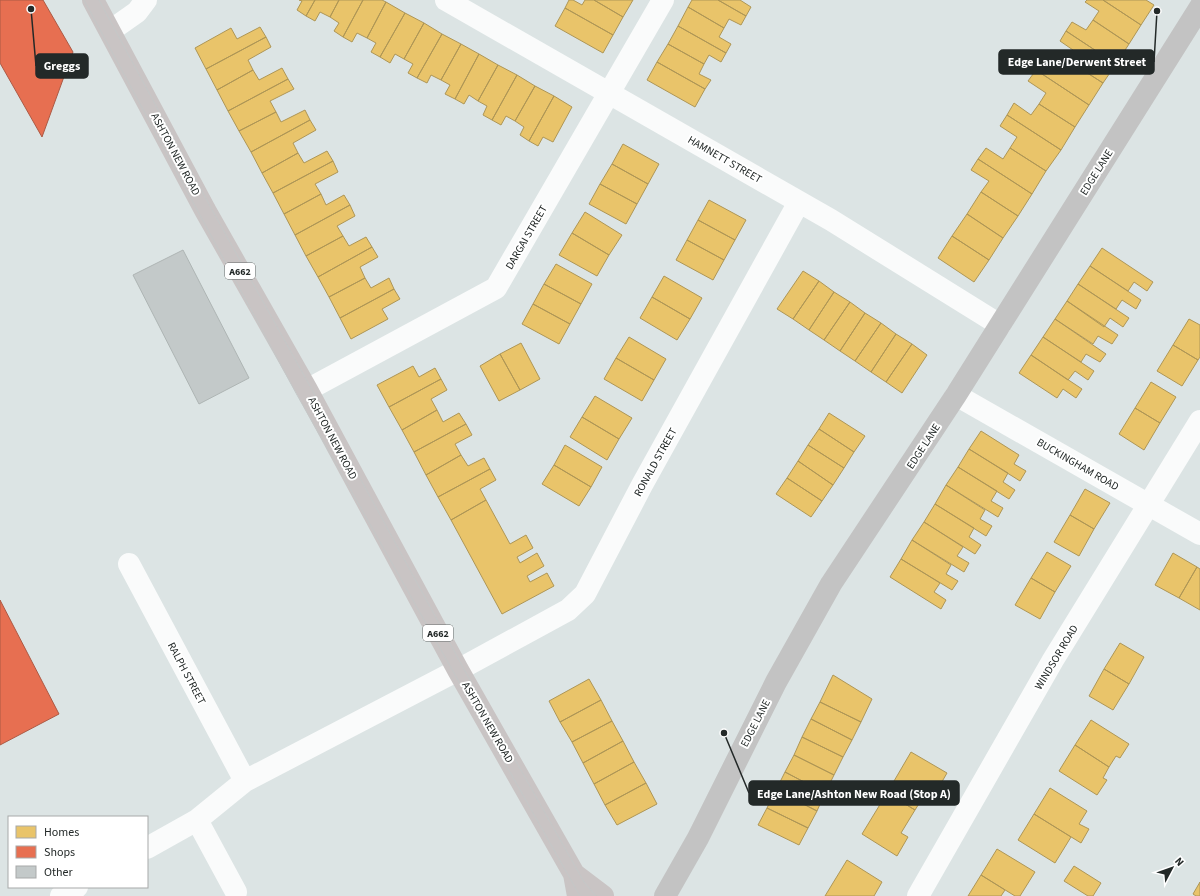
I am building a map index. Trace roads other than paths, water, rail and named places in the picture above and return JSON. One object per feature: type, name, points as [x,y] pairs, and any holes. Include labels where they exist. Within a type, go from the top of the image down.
[{"type":"main road","name":"ASHTON NEW ROAD","points":[[93,0],[205,210],[307,390],[458,670],[574,874]]},
{"type":"main road","name":"A662","points":[[574,874],[578,896]]},
{"type":"main road","name":"A662","points":[[574,874],[603,896]]},
{"type":"street","points":[[110,31],[137,12],[146,0]]},
{"type":"street","name":"HAMNETT STREET","points":[[446,0],[799,202],[1000,325]]},
{"type":"street","name":"DARGAI STREET","points":[[307,390],[496,288],[663,0]]},
{"type":"street","name":"EDGE LANE","points":[[665,896],[698,838],[776,682],[831,584],[956,395],[1200,8]]},
{"type":"street","name":"RONALD STREET","points":[[148,847],[197,820],[245,781],[458,670],[568,610],[584,594],[646,478],[799,202]]},
{"type":"street","name":"BUCKINGHAM ROAD","points":[[956,395],[1200,534]]},
{"type":"street","name":"WINDSOR ROAD","points":[[918,896],[1054,660],[1200,422]]},
{"type":"street","name":"RALPH STREET","points":[[129,564],[245,781]]},
{"type":"street","points":[[197,820],[236,892]]},
{"type":"street","points":[[61,896],[75,888]]},
{"type":"tram line","points":[[84,0],[297,395],[580,896]]},
{"type":"tram line","points":[[99,0],[211,208],[465,671],[584,882],[596,896]]},
{"type":"place","name":"Greggs","points":[[31,9]]},
{"type":"place","name":"Edge Lane/Derwent Street","points":[[1157,11]]},
{"type":"place","name":"Edge Lane/Ashton New Road (Stop A)","points":[[724,733]]}]
